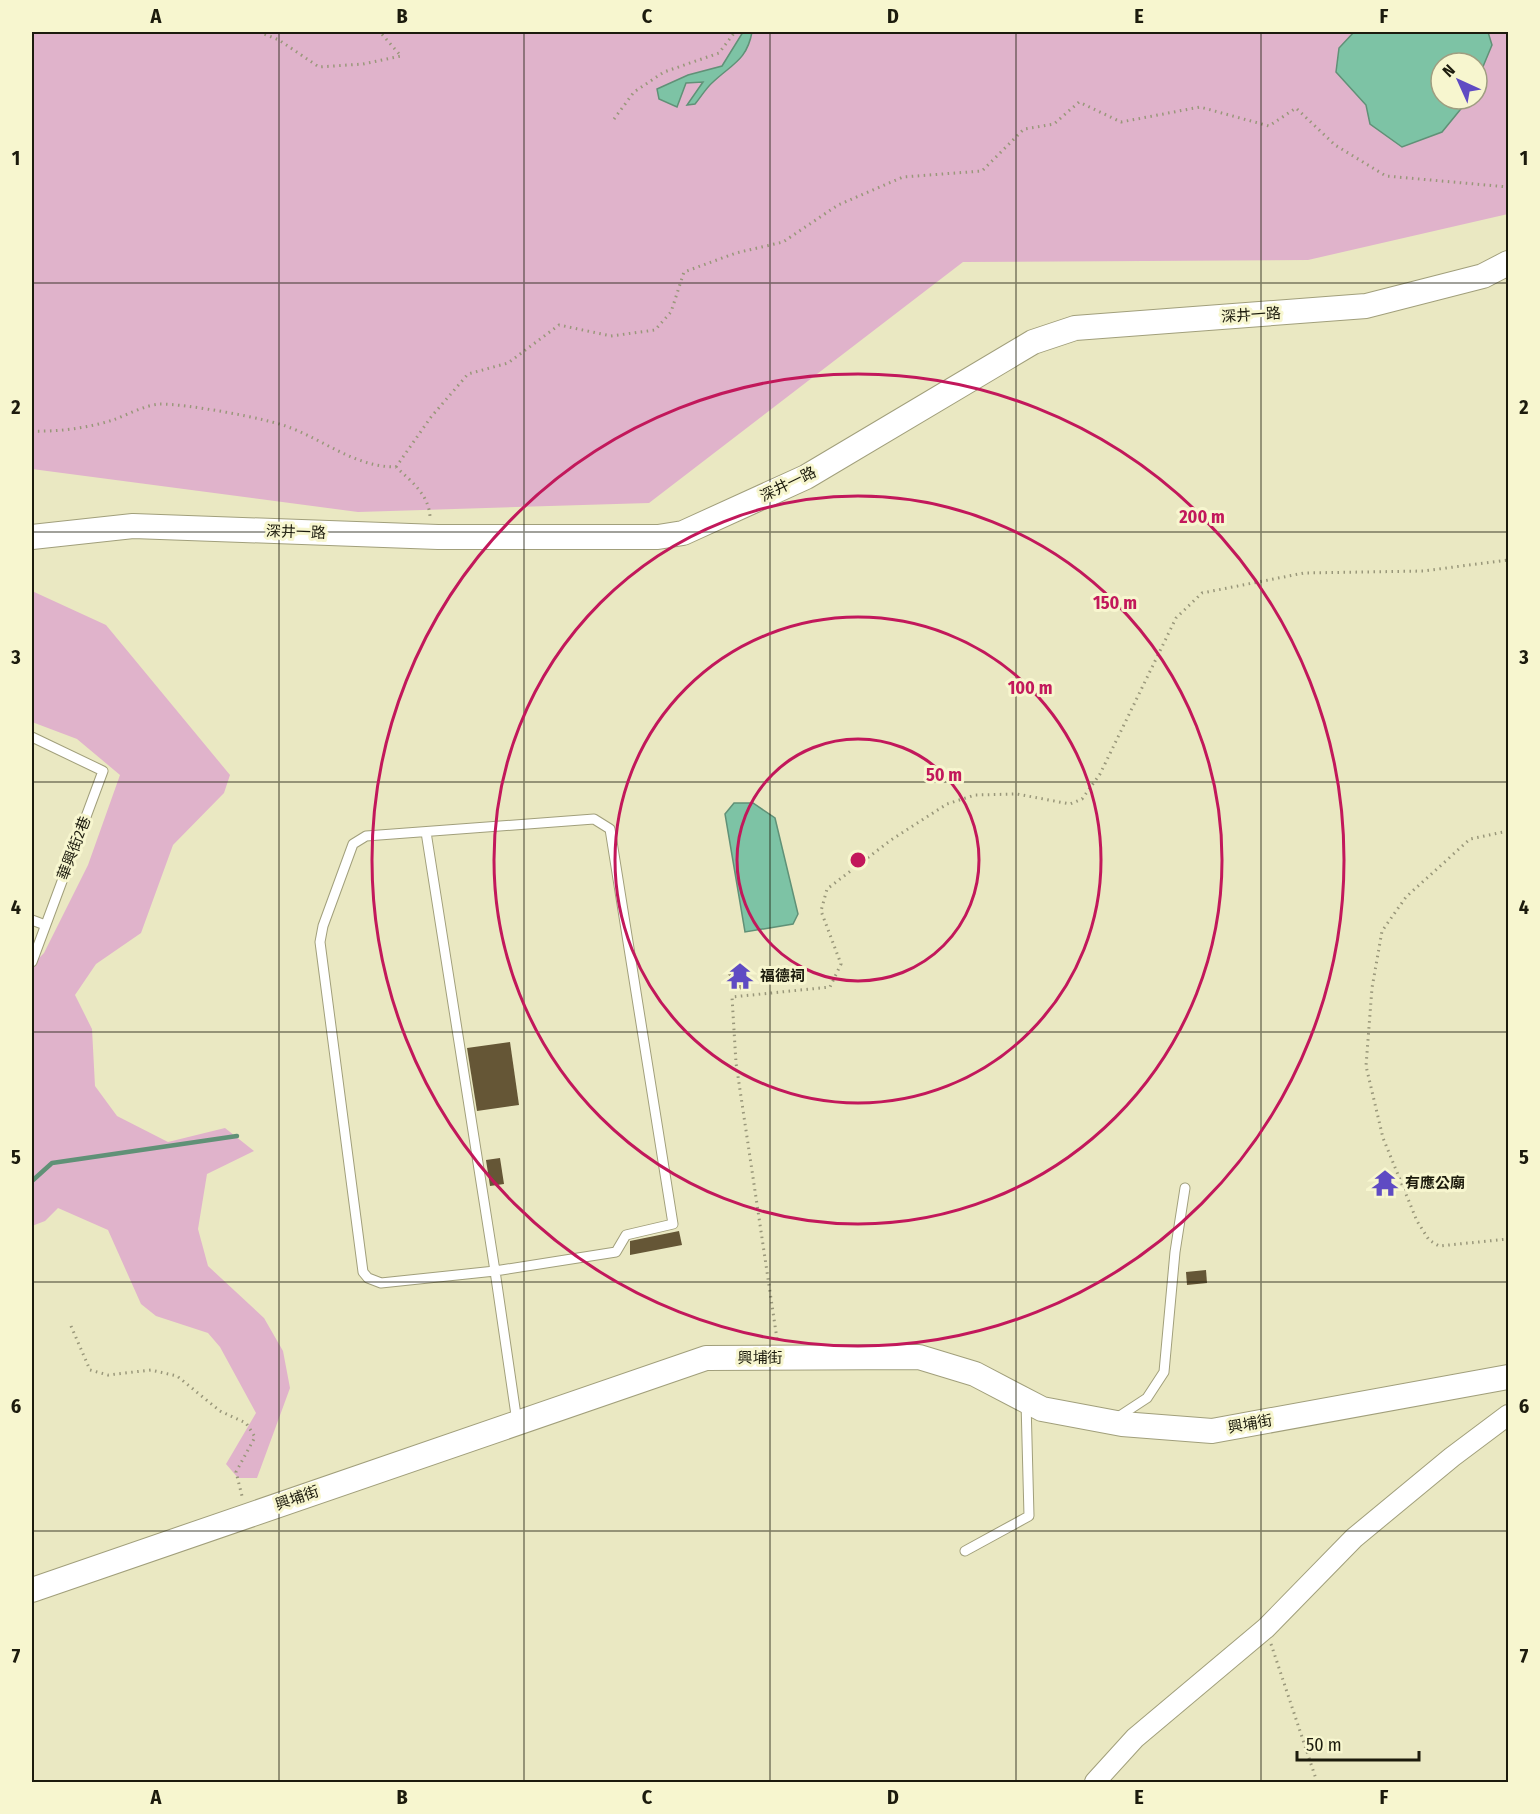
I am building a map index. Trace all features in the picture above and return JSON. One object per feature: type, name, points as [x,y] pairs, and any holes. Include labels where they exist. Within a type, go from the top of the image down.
[{"type":"street","name":"深井一路","points":[[32,537],[133,526],[432,537],[658,537],[683,533],[806,477],[1033,342],[1075,328],[1366,306],[1484,276],[1509,263]]},
{"type":"street","name":"興埔街","points":[[32,1590],[706,1358],[920,1357],[975,1374],[1042,1409],[1110,1422],[1212,1431],[1509,1377]]},
{"type":"street","points":[[1095,1782],[1135,1738],[1266,1628],[1354,1538],[1452,1456],[1509,1415]]},
{"type":"lane","name":"華興街2巷","points":[[32,737],[103,771],[32,962]]},
{"type":"lane","points":[[594,819],[610,829],[673,1224],[626,1234],[616,1251],[495,1270],[381,1283],[368,1278],[363,1272],[320,942],[323,926],[353,844],[366,836],[594,819]]},
{"type":"lane","points":[[426,832],[517,1422]]},
{"type":"lane","points":[[32,920],[45,925]]},
{"type":"lane","points":[[1110,1422],[1147,1398],[1164,1372],[1174,1252],[1185,1188]]},
{"type":"lane","points":[[965,1551],[1029,1516],[1026,1401]]},
{"type":"path","points":[[259,32],[279,40],[319,67],[363,64],[401,56],[380,32]]},
{"type":"path","points":[[614,119],[634,92],[664,72],[719,53],[735,32]]},
{"type":"path","points":[[396,467],[431,417],[468,374],[508,363],[559,325],[610,336],[655,330],[671,312],[684,272],[736,253],[783,242],[838,205],[903,177],[982,171],[1024,129],[1054,124],[1079,102],[1121,122],[1200,107],[1269,126],[1296,108],[1335,145],[1386,176],[1509,187]]},
{"type":"path","points":[[32,431],[49,431],[110,421],[159,404],[223,413],[290,427],[332,450],[376,467],[396,467],[417,486],[430,505],[432,537]]},
{"type":"path","points":[[780,1358],[736,1063],[732,997],[830,987],[841,964],[821,911],[827,889],[891,840],[947,804],[975,795],[1017,794],[1070,804],[1082,799],[1100,774],[1176,618],[1202,593],[1304,573],[1423,571],[1509,560]]},
{"type":"path","points":[[1509,831],[1470,839],[1406,897],[1382,931],[1372,988],[1366,1066],[1383,1138],[1417,1221],[1429,1240],[1439,1246],[1509,1239]]},
{"type":"path","points":[[71,1326],[90,1370],[108,1375],[151,1371],[177,1376],[220,1411],[246,1423],[255,1437],[237,1472],[247,1516]]},
{"type":"path","points":[[1266,1628],[1317,1782]]},
{"type":"shaded area","points":[[32,32],[1508,32],[1508,214],[1308,260],[963,262],[649,503],[358,512],[32,469]]},
{"type":"shaded area","points":[[743,32],[752,32],[742,55],[710,84],[695,104],[687,105],[703,82],[686,83],[677,107],[659,99],[657,89],[688,75],[722,66]]},
{"type":"shaded area","points":[[1354,32],[1488,32],[1492,45],[1489,52],[1429,51],[1429,111],[1459,111],[1442,132],[1402,147],[1370,124],[1366,105],[1336,72],[1339,48]]},
{"type":"shaded area","points":[[32,591],[106,625],[230,775],[224,793],[173,845],[141,933],[96,964],[75,995],[92,1029],[95,1086],[117,1116],[168,1142],[225,1128],[254,1151],[207,1174],[198,1229],[208,1266],[264,1318],[283,1351],[290,1388],[257,1478],[238,1478],[226,1464],[256,1413],[220,1347],[208,1333],[156,1316],[141,1304],[108,1230],[58,1208],[45,1221],[32,1226],[32,965],[44,953],[88,865],[120,775],[77,739],[32,722]]},
{"type":"shaded area","points":[[734,803],[753,803],[775,818],[798,914],[793,924],[745,932],[725,814]]},
{"type":"building","name":"福德祠","points":[[739,963],[753,980],[741,990],[727,973]]},
{"type":"building","points":[[510,1042],[519,1105],[477,1111],[467,1048]]},
{"type":"building","points":[[500,1158],[504,1184],[490,1186],[486,1160]]},
{"type":"building","points":[[679,1231],[682,1245],[630,1255],[630,1241]]},
{"type":"building","points":[[1206,1270],[1207,1283],[1187,1285],[1186,1272]]},
{"type":"waterway","points":[[32,1181],[52,1163],[237,1136]]},
{"type":"place","name":"福德祠","points":[[740,976]]},
{"type":"place","name":"有應公廟","points":[[1385,1183]]}]
